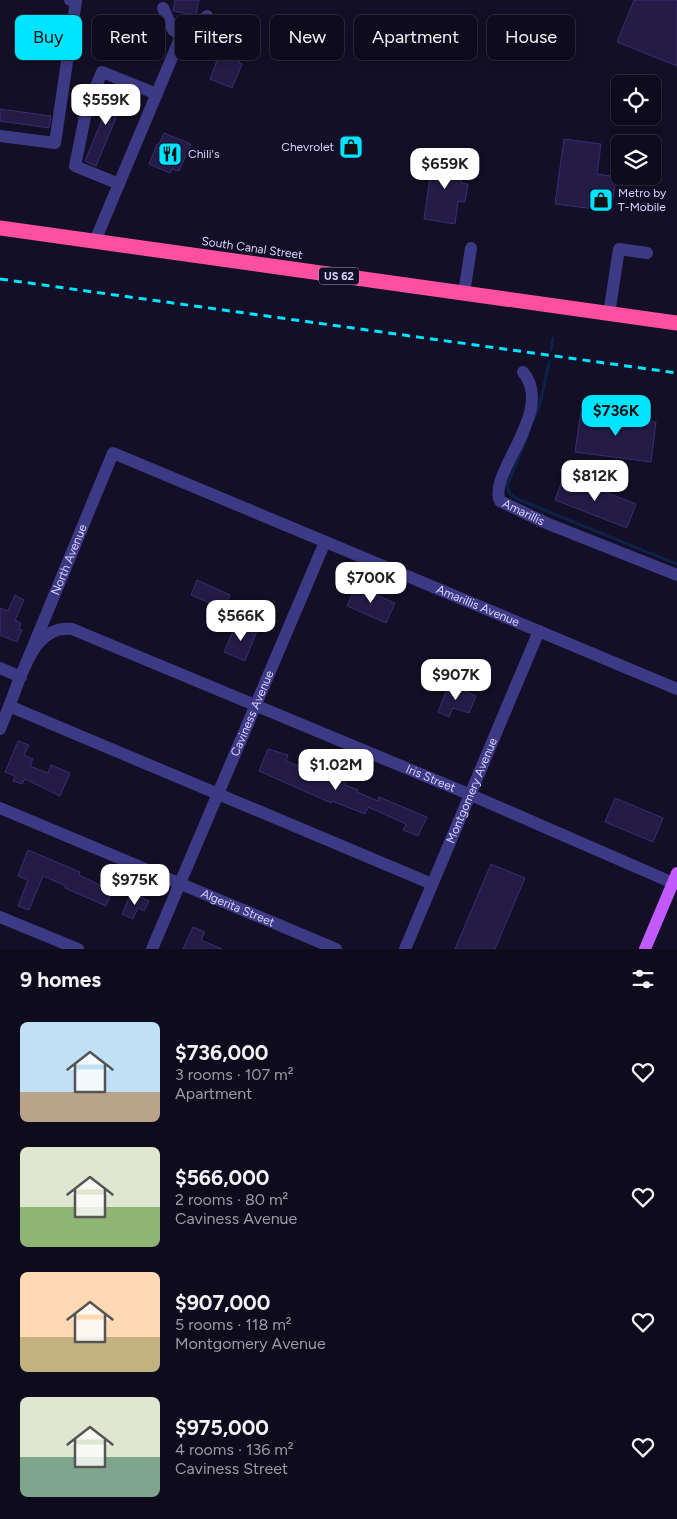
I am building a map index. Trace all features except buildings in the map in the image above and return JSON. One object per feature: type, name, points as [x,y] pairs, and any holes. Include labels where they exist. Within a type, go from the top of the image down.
[{"type":"highway","name":"South Canal Street","points":[[0,228],[677,324]]},
{"type":"main road","points":[[645,949],[675,878]]},
{"type":"street","points":[[0,136],[55,143],[76,1],[70,0]]},
{"type":"street","points":[[163,8],[175,33]]},
{"type":"street","points":[[95,241],[175,51]]},
{"type":"street","points":[[119,184],[74,166],[87,107],[102,72],[157,94]]},
{"type":"street","points":[[464,294],[471,248]]},
{"type":"street","points":[[609,314],[619,249],[647,253]]},
{"type":"street","name":"Amarillis","points":[[523,372],[529,379],[532,390],[531,408],[498,489],[500,501],[546,523],[677,575]]},
{"type":"street","name":"Amarillis Avenue","points":[[112,453],[677,689]]},
{"type":"street","name":"North Avenue","points":[[0,729],[112,453]]},
{"type":"street","name":"Caviness Avenue","points":[[152,949],[178,883],[325,542]]},
{"type":"street","name":"Iris Street","points":[[48,634],[64,628],[72,629],[675,878]]},
{"type":"street","name":"Montgomery Avenue","points":[[404,949],[539,631]]},
{"type":"street","name":"North Avenue","points":[[23,671],[38,643],[48,634]]},
{"type":"street","points":[[0,668],[23,671]]},
{"type":"street","points":[[9,706],[432,884]]},
{"type":"street","name":"Algerita Street","points":[[0,808],[336,949]]},
{"type":"street","points":[[0,916],[78,949]]},
{"type":"waterway","points":[[551,350],[553,338]]},
{"type":"waterway","points":[[534,419],[540,404],[549,362]]},
{"type":"waterway","points":[[528,435],[507,486],[510,494],[517,499],[677,564]]},
{"type":"railway","points":[[0,279],[677,373]]},
{"type":"place","name":"Chevrolet","points":[[351,147]]},
{"type":"place","name":"Chili's","points":[[170,154]]},
{"type":"place","name":"Metro by T-Mobile","points":[[601,200]]}]
